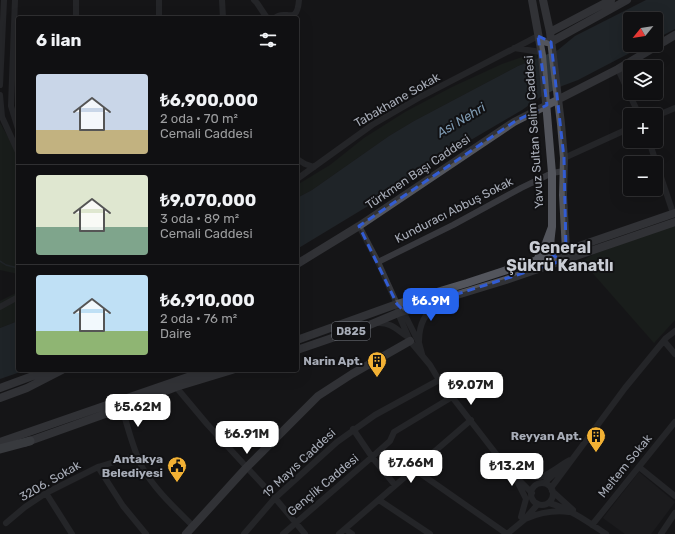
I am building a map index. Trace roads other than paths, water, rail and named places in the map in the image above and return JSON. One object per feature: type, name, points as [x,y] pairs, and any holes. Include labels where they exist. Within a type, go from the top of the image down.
[{"type":"highway","points":[[0,449],[30,441]]},
{"type":"main road","name":"Yavuz Sultan Selim Caddesi","points":[[532,0],[541,54],[564,158],[563,195],[566,251],[561,261]]},
{"type":"main road","name":"Yavuz Sultan Selim Caddesi","points":[[537,260],[552,227],[551,45],[550,32],[543,0]]},
{"type":"main road","points":[[550,32],[611,0]]},
{"type":"main road","points":[[538,36],[551,45],[627,0]]},
{"type":"main road","name":"Türkmen Başı Caddesi","points":[[299,263],[359,226],[514,122],[552,99],[618,69],[675,35]]},
{"type":"main road","name":"D825","points":[[299,339],[397,304],[674,216]]},
{"type":"main road","name":"D825","points":[[299,349],[372,324],[401,312],[506,280],[561,261],[674,216]]},
{"type":"main road","points":[[552,227],[551,250],[553,255],[561,261]]},
{"type":"main road","points":[[186,534],[246,468],[318,396],[409,339]]},
{"type":"main road","points":[[0,388],[44,372]]},
{"type":"main road","points":[[0,398],[27,388],[58,372]]},
{"type":"main road","points":[[0,442],[202,372]]},
{"type":"main road","points":[[30,441],[176,387],[225,372]]},
{"type":"street","points":[[0,85],[4,0]]},
{"type":"street","points":[[15,0],[11,106],[16,122]]},
{"type":"street","points":[[76,0],[76,16]]},
{"type":"street","points":[[159,0],[159,16]]},
{"type":"street","points":[[222,0],[223,16]]},
{"type":"street","points":[[254,0],[257,2],[266,16]]},
{"type":"street","points":[[278,16],[291,16],[296,14],[299,0]]},
{"type":"street","name":"Tabakhane Sokak","points":[[299,177],[372,125],[422,96],[538,36]]},
{"type":"street","points":[[514,48],[541,54]]},
{"type":"street","points":[[618,69],[636,108]]},
{"type":"street","points":[[0,96],[2,117],[16,148]]},
{"type":"street","points":[[663,113],[675,108]]},
{"type":"street","points":[[564,158],[623,131]]},
{"type":"street","points":[[651,148],[674,216]]},
{"type":"street","points":[[299,160],[314,166]]},
{"type":"street","name":"Kunduracı Abbuş Sokak","points":[[378,262],[453,225],[521,188],[552,173],[564,171]]},
{"type":"street","points":[[359,226],[378,262],[401,312],[419,343],[422,354]]},
{"type":"street","points":[[0,307],[16,298]]},
{"type":"street","points":[[419,343],[422,321],[429,310],[441,300]]},
{"type":"street","points":[[401,312],[409,339]]},
{"type":"street","points":[[372,324],[386,323],[409,339],[422,354],[439,380],[507,468],[514,473],[542,483],[552,489],[585,520]]},
{"type":"street","points":[[549,503],[553,497],[552,489],[571,459],[625,388],[664,341],[675,331]]},
{"type":"street","points":[[664,341],[675,354]]},
{"type":"street","name":"19 Mayıs Caddesi","points":[[244,534],[275,498],[337,442],[375,415],[439,380]]},
{"type":"street","points":[[176,387],[305,534]]},
{"type":"street","name":"Gençlik Caddesi","points":[[283,534],[390,441],[394,432],[452,397]]},
{"type":"street","points":[[122,408],[137,455],[143,468],[159,491],[193,526]]},
{"type":"street","points":[[339,534],[470,420]]},
{"type":"street","name":"Meltem Sokak","points":[[592,525],[675,422]]},
{"type":"street","points":[[353,430],[372,457],[395,485]]},
{"type":"street","name":"3206. Sokak","points":[[6,523],[25,507],[46,493],[98,467],[137,455]]},
{"type":"street","points":[[514,473],[540,477],[546,475],[571,459]]},
{"type":"street","points":[[522,518],[532,496],[534,487],[542,483],[571,459]]},
{"type":"street","points":[[98,467],[123,506],[146,534]]},
{"type":"street","points":[[639,467],[675,496]]},
{"type":"street","points":[[414,469],[507,534],[538,504],[549,503],[571,512],[606,534]]},
{"type":"street","points":[[514,473],[538,504]]},
{"type":"street","points":[[514,473],[526,499],[522,518]]},
{"type":"street","points":[[46,493],[70,533]]},
{"type":"street","points":[[379,500],[430,534]]},
{"type":"street","points":[[522,518],[553,512],[571,512]]},
{"type":"street","points":[[661,534],[675,513]]},
{"type":"street","points":[[345,529],[352,534]]},
{"type":"water","name":"Asi Nehri","points":[[646,0],[675,0],[675,29],[663,35],[663,12],[623,12],[623,52],[632,52],[578,80],[542,96],[522,110],[464,144],[411,180],[299,248],[299,197],[312,190],[389,136],[414,121],[518,66],[558,50],[575,36]]},
{"type":"water","points":[[16,322],[16,372],[20,372],[0,379],[0,328]]},
{"type":"waterway","points":[[0,261],[6,265],[16,268]]},
{"type":"place","name":"Narin Apt.","points":[[377,378]]},
{"type":"place","name":"Reyyan Apt.","points":[[596,453]]},
{"type":"place","name":"Antakya Belediyesi","points":[[177,483]]},
{"type":"district","name":"General Şükrü Kanatlı","points":[[560,256]]}]
